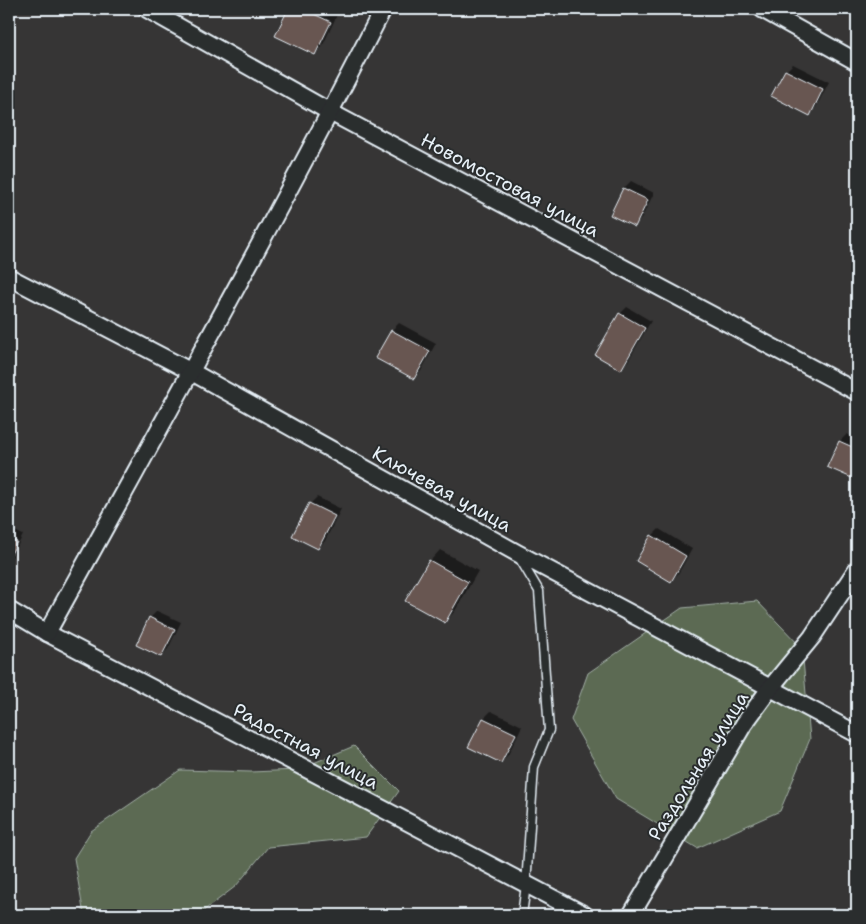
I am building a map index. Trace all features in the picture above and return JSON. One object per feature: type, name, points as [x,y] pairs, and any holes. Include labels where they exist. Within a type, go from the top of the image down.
[{"type":"street","name":"Новомостовая улица","points":[[146,9],[330,112],[857,392]]},
{"type":"street","points":[[47,633],[330,112],[383,9]]},
{"type":"street","points":[[762,9],[857,62]]},
{"type":"street","name":"Ключевая улица","points":[[9,277],[190,371],[517,553],[857,734]]},
{"type":"street","name":"Раздольная улица","points":[[631,915],[744,724],[771,687],[812,637],[857,569]]},
{"type":"street","name":"Радостная улица","points":[[9,610],[47,633],[585,915]]},
{"type":"lane","points":[[517,553],[539,591],[549,730],[534,767],[526,885],[522,915]]},
{"type":"green space","points":[[757,601],[802,648],[810,739],[780,811],[697,848],[616,799],[571,720],[588,673],[682,608]]},
{"type":"green space","points":[[354,746],[399,791],[366,837],[268,847],[236,886],[198,915],[84,915],[74,858],[91,831],[180,770],[251,772],[297,770]]},
{"type":"building","points":[[288,9],[303,9],[331,22],[315,55],[275,36]]},
{"type":"building","points":[[785,70],[823,89],[810,116],[771,96]]},
{"type":"building","points":[[623,188],[648,200],[635,227],[610,215]]},
{"type":"building","points":[[619,313],[645,328],[621,370],[595,355]]},
{"type":"building","points":[[391,330],[430,351],[414,379],[375,358]]},
{"type":"building","points":[[839,441],[857,449],[857,472],[854,479],[827,467]]},
{"type":"building","points":[[309,503],[335,516],[318,549],[292,536]]},
{"type":"building","points":[[651,535],[686,556],[671,582],[636,561]]},
{"type":"building","points":[[9,538],[17,542],[9,558]]},
{"type":"building","points":[[429,560],[468,582],[445,623],[405,601]]},
{"type":"building","points":[[149,617],[175,630],[161,657],[136,645]]},
{"type":"building","points":[[483,718],[516,734],[501,763],[468,747]]}]
